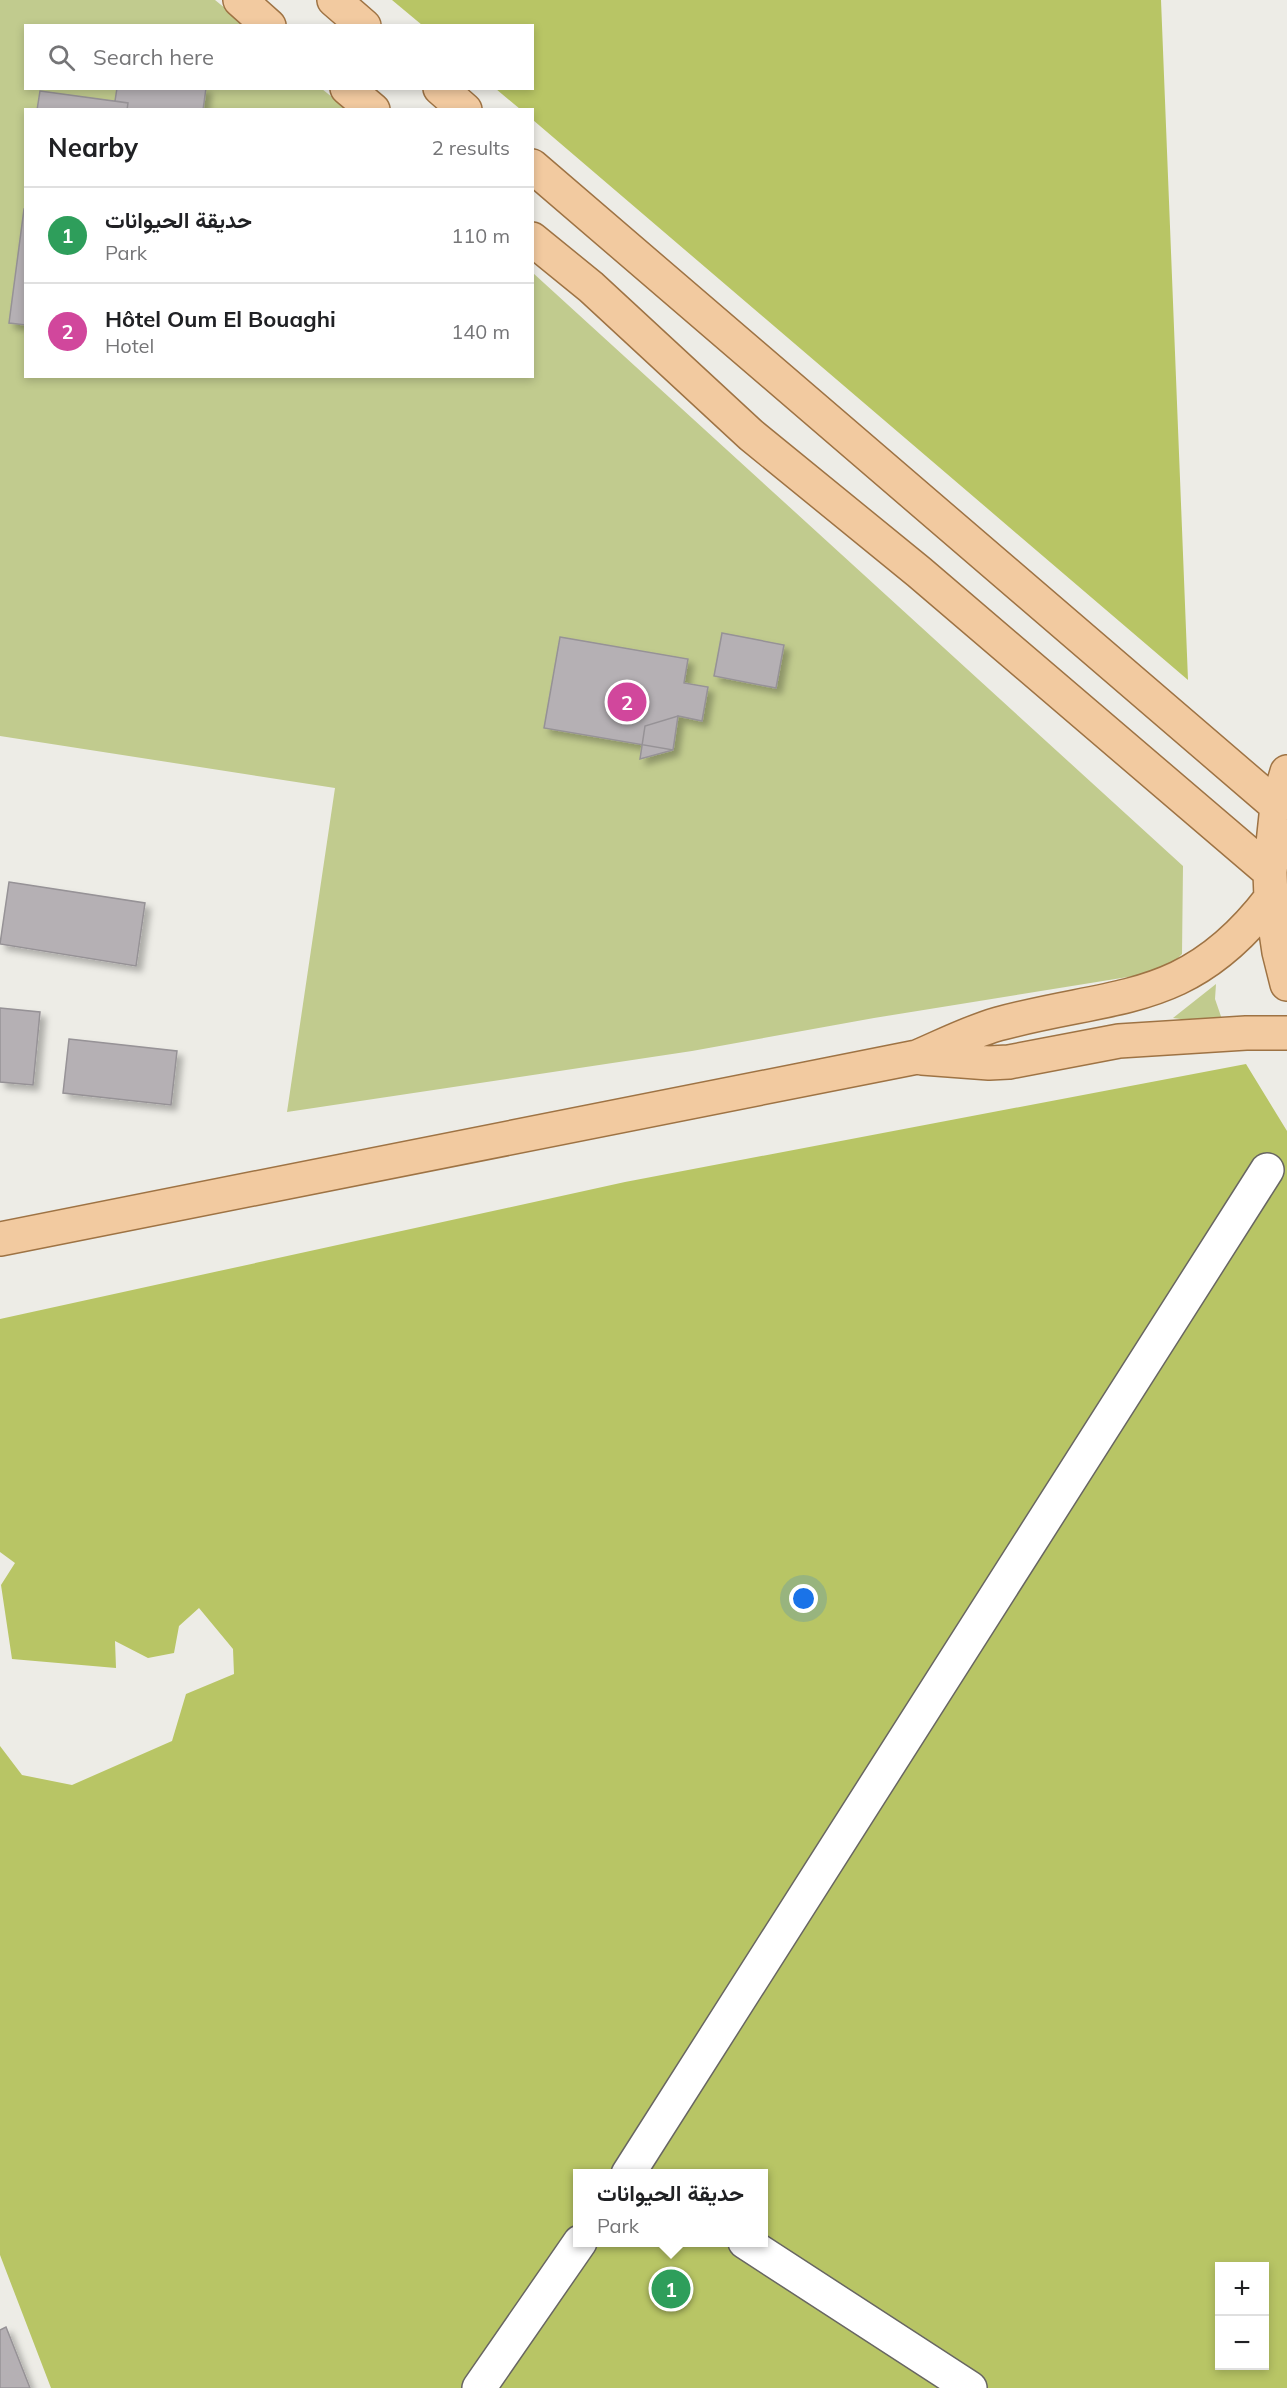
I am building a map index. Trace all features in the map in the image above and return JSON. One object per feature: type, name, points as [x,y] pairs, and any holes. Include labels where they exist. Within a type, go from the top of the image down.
[{"type":"main road","points":[[240,0],[267,24]]},
{"type":"main road","points":[[334,0],[362,24]]},
{"type":"main road","points":[[349,90],[371,108]]},
{"type":"main road","points":[[442,90],[463,108]]},
{"type":"main road","points":[[534,168],[1284,777],[1270,885],[1279,952],[1287,984]]},
{"type":"main road","points":[[534,241],[591,287],[751,435],[919,572],[1270,885]]},
{"type":"main road","points":[[0,1239],[917,1057],[997,1025],[1136,995],[1188,974],[1212,959],[1254,921],[1270,885]]},
{"type":"main road","points":[[917,1057],[989,1063],[1009,1062],[1119,1041],[1246,1033],[1287,1033]]},
{"type":"street","points":[[635,2169],[1268,1170]]},
{"type":"street","points":[[479,2388],[577,2247]]},
{"type":"street","points":[[753,2247],[970,2388]]},
{"type":"green space","points":[[0,0],[215,0],[245,24],[24,24],[24,90],[323,90],[346,108],[24,108],[24,378],[534,378],[534,274],[1183,866],[1182,954],[1165,971],[874,1018],[692,1051],[287,1112],[335,788],[0,736]]},
{"type":"green space","points":[[392,0],[1161,0],[1188,680],[534,121],[534,108],[519,108],[497,90],[534,90],[534,24],[421,24]]},
{"type":"green space","points":[[1216,984],[1215,999],[1224,1025],[1173,1018]]},
{"type":"green space","points":[[1246,1064],[1287,1131],[1287,2388],[51,2388],[0,2255],[0,1746],[22,1775],[72,1785],[172,1741],[186,1694],[234,1674],[233,1649],[199,1608],[179,1626],[174,1653],[148,1658],[115,1641],[116,1668],[12,1659],[1,1585],[15,1563],[0,1552],[0,1319],[625,1182]]},
{"type":"building","points":[[117,90],[206,90],[203,108],[127,108],[128,103],[115,101]]},
{"type":"building","points":[[40,91],[128,103],[127,108],[37,108]]},
{"type":"building","points":[[24,209],[24,325],[9,323]]},
{"type":"building","points":[[722,633],[784,645],[776,688],[714,676]]},
{"type":"building","points":[[560,637],[688,659],[684,683],[708,687],[702,721],[678,716],[673,750],[544,728]]},
{"type":"building","points":[[678,716],[673,750],[640,759],[645,726]]},
{"type":"building","points":[[9,882],[145,903],[136,966],[0,944]]},
{"type":"building","points":[[0,1008],[40,1012],[33,1085],[0,1082]]},
{"type":"building","points":[[69,1039],[177,1051],[171,1105],[63,1093]]},
{"type":"building","points":[[6,2327],[30,2388],[0,2388],[0,2330]]},
{"type":"place","name":"Hôtel Oum El Bouaghi","points":[[627,702]]},
{"type":"place","name":"حديقة الحيوانات","points":[[671,2289]]}]
